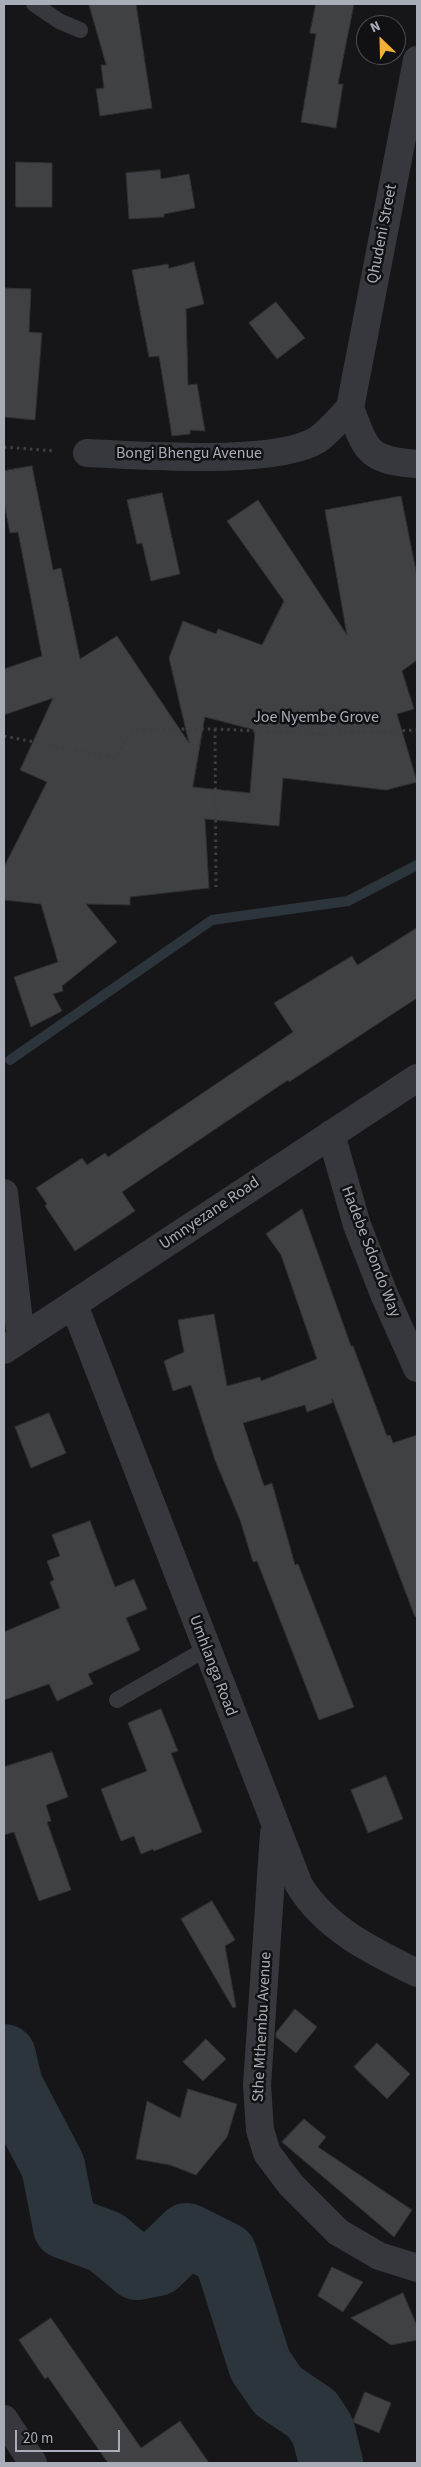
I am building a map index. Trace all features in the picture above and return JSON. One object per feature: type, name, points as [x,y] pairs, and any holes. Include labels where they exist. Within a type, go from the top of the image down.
[{"type":"street","name":"Qhudeni Street","points":[[350,408],[417,60]]},
{"type":"street","name":"Bongi Bhengu Avenue","points":[[87,453],[224,456],[288,451],[318,439],[350,408]]},
{"type":"street","points":[[350,408],[364,446],[370,452],[394,462],[417,464]]},
{"type":"street","name":"Umnyezane Road","points":[[12,1344],[417,1078]]},
{"type":"street","name":"Hadebe Sdondo Way","points":[[331,1134],[357,1225],[384,1294],[417,1368]]},
{"type":"street","points":[[4,1193],[12,1344]]},
{"type":"street","name":"Umhlanga Road","points":[[74,1305],[274,1827],[299,1885],[311,1905],[332,1924],[374,1953],[417,1972]]},
{"type":"street","name":"Sthe Mthembu Avenue","points":[[274,1827],[257,2085],[260,2130],[267,2153],[291,2185],[338,2232],[379,2256],[417,2268]]},
{"type":"street","points":[[4,2419],[32,2463]]},
{"type":"lane","points":[[34,4],[59,21],[80,30]]},
{"type":"lane","points":[[117,1700],[206,1649]]},
{"type":"path","points":[[4,447],[87,453]]},
{"type":"path","name":"Joe Nyembe Grove","points":[[4,736],[115,758],[126,739],[136,729],[215,729],[323,734],[417,730]]},
{"type":"path","points":[[215,729],[216,887]]},
{"type":"building","points":[[89,4],[136,4],[152,108],[100,116],[96,89],[104,88],[101,65],[106,65]]},
{"type":"building","points":[[316,4],[354,4],[338,84],[343,84],[336,128],[301,122],[316,34],[310,33]]},
{"type":"building","points":[[16,162],[52,163],[52,207],[16,207]]},
{"type":"building","points":[[160,170],[161,179],[189,174],[195,208],[164,214],[164,217],[129,219],[126,173]]},
{"type":"building","points":[[194,262],[204,304],[186,309],[188,385],[197,384],[205,431],[190,430],[190,434],[172,436],[159,356],[149,357],[132,270],[168,264],[169,268]]},
{"type":"building","points":[[4,288],[31,289],[29,332],[42,333],[35,420],[4,417]]},
{"type":"building","points":[[276,302],[305,338],[277,359],[249,323]]},
{"type":"building","points":[[32,466],[53,570],[61,568],[80,659],[117,636],[189,743],[169,658],[183,621],[216,634],[218,629],[262,645],[284,601],[227,521],[258,500],[347,635],[325,510],[401,496],[417,576],[417,660],[402,671],[414,709],[397,714],[417,782],[386,790],[283,778],[279,826],[205,819],[209,888],[130,897],[130,905],[86,904],[117,942],[62,986],[63,991],[53,994],[62,1011],[31,1027],[14,977],[58,962],[41,904],[4,900],[4,867],[47,782],[20,770],[53,698],[4,715],[4,669],[42,656],[18,532],[10,533],[4,503],[4,471]],"holes":[[[205,717],[255,730],[250,793],[193,787]]]},
{"type":"building","points":[[162,493],[180,574],[151,581],[142,543],[137,544],[127,500]]},
{"type":"building","points":[[417,928],[417,998],[289,1082],[288,1080],[122,1192],[135,1211],[75,1251],[45,1206],[47,1204],[36,1188],[82,1158],[87,1165],[105,1153],[108,1157],[293,1032],[274,1003],[352,956],[357,965]]},
{"type":"building","points":[[302,1209],[351,1346],[353,1346],[387,1436],[390,1435],[393,1443],[417,1435],[417,1616],[415,1617],[332,1398],[332,1403],[307,1412],[305,1405],[243,1423],[264,1486],[272,1483],[295,1565],[298,1564],[354,1707],[319,1720],[257,1561],[253,1562],[240,1520],[215,1460],[191,1385],[173,1391],[164,1361],[184,1352],[178,1320],[214,1314],[227,1386],[260,1377],[261,1381],[317,1359],[281,1255],[266,1234]]},
{"type":"building","points":[[49,1413],[66,1453],[31,1468],[15,1427]]},
{"type":"building","points":[[90,1521],[115,1587],[134,1579],[147,1609],[126,1618],[140,1650],[88,1674],[93,1684],[57,1701],[49,1684],[4,1700],[4,1632],[60,1608],[50,1582],[54,1580],[47,1561],[60,1556],[52,1535]]},
{"type":"building","points":[[161,1709],[178,1751],[171,1753],[202,1832],[154,1851],[153,1849],[141,1854],[134,1836],[121,1841],[101,1789],[147,1771],[128,1723]]},
{"type":"building","points":[[52,1752],[68,1797],[46,1805],[51,1821],[47,1822],[71,1890],[39,1901],[14,1832],[4,1835],[4,1767]]},
{"type":"building","points":[[386,1776],[403,1819],[368,1833],[351,1790]]},
{"type":"building","points":[[212,1901],[235,1940],[225,1946],[236,2007],[233,2008],[181,1919]]},
{"type":"building","points":[[295,2009],[317,2027],[296,2053],[276,2037],[276,2033]]},
{"type":"building","points":[[206,2039],[226,2059],[203,2081],[183,2062]]},
{"type":"building","points":[[377,2043],[410,2074],[387,2099],[354,2067]]},
{"type":"building","points":[[188,2089],[237,2104],[227,2137],[196,2175],[170,2165],[136,2159],[147,2101],[180,2118]]},
{"type":"building","points":[[304,2119],[326,2137],[318,2147],[412,2210],[394,2237],[282,2142]]},
{"type":"building","points":[[332,2267],[363,2282],[343,2312],[318,2296]]},
{"type":"building","points":[[403,2293],[417,2326],[417,2340],[391,2345],[351,2318]]},
{"type":"building","points":[[51,2318],[141,2448],[180,2421],[209,2463],[108,2463],[48,2377],[45,2379],[19,2340]]},
{"type":"building","points":[[365,2392],[391,2403],[379,2433],[353,2422]]},
{"type":"waterway","points":[[10,1060],[212,920],[348,901],[417,865]]},
{"type":"waterway","points":[[4,2056],[11,2086],[53,2166],[65,2227],[106,2242],[137,2268],[157,2264],[187,2235],[225,2254],[260,2365],[278,2391],[312,2414],[323,2431],[331,2463]]}]
